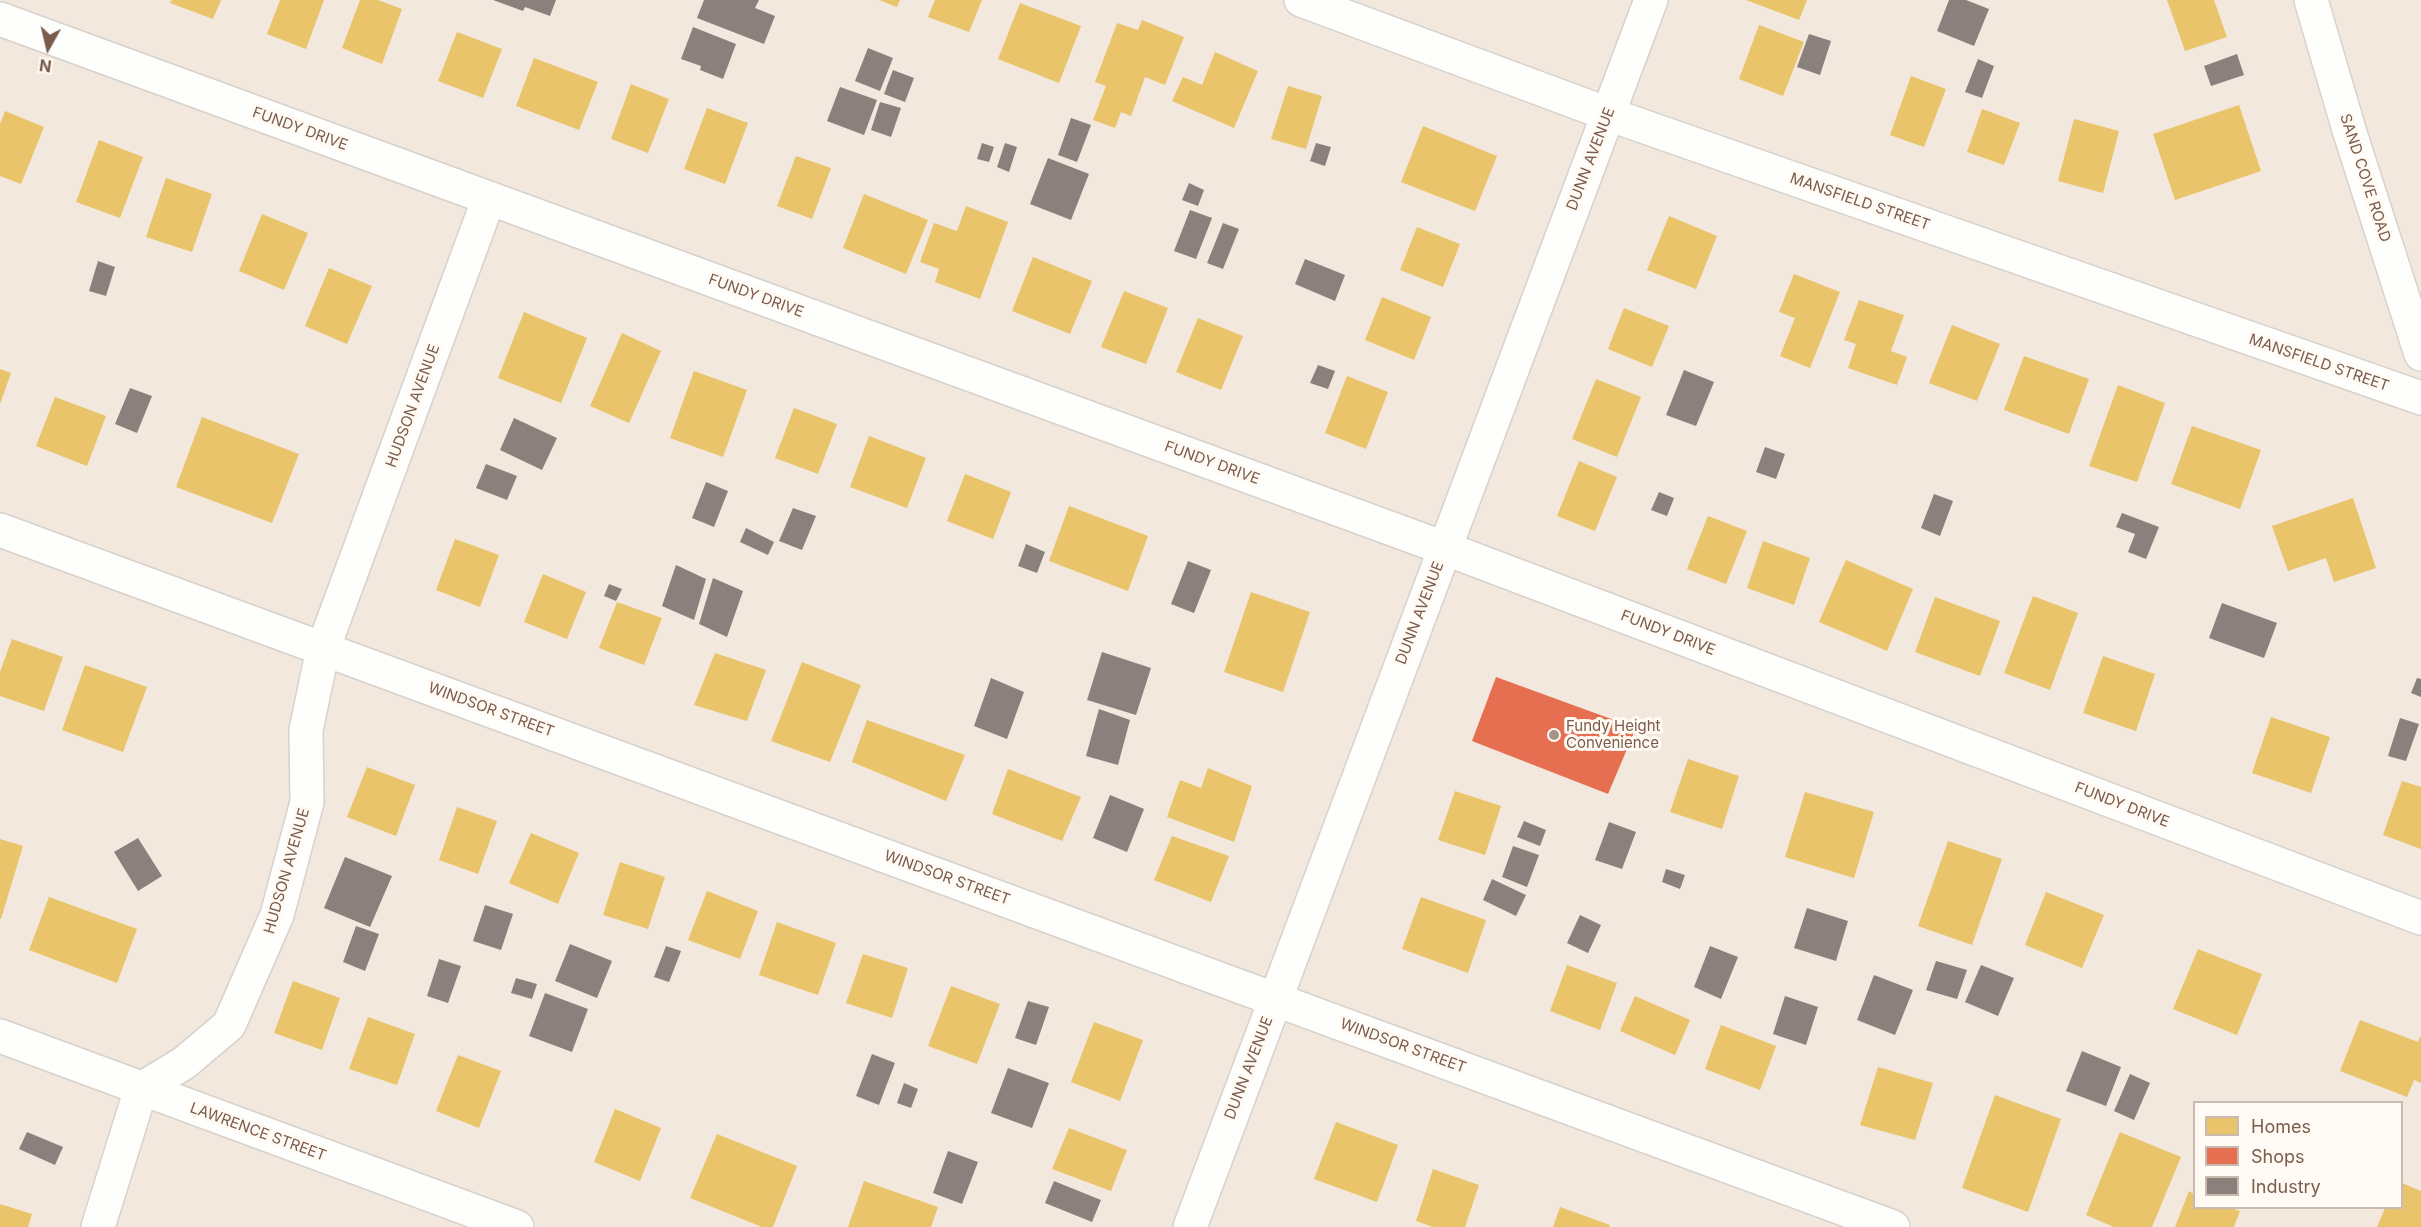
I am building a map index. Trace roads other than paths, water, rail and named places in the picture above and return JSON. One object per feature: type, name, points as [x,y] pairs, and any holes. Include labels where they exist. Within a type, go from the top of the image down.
[{"type":"street","name":"MANSFIELD STREET","points":[[1301,0],[1608,114],[2421,398]]},
{"type":"street","name":"DUNN AVENUE","points":[[1190,1227],[1651,0]]},
{"type":"street","name":"SAND COVE ROAD","points":[[2311,0],[2350,134],[2421,354]]},
{"type":"street","name":"FUNDY DRIVE","points":[[0,19],[1444,548],[2421,918]]},
{"type":"street","name":"HUDSON AVENUE","points":[[141,1089],[184,1063],[229,1025],[277,915],[307,802],[306,730],[323,648],[489,198]]},
{"type":"street","name":"WINDSOR STREET","points":[[0,530],[1893,1227]]},
{"type":"street","name":"LAWRENCE STREET","points":[[0,1036],[517,1227]]},
{"type":"street","points":[[98,1227],[141,1089]]},
{"type":"place","name":"Fundy Height Convenience","points":[[1554,735]]}]
